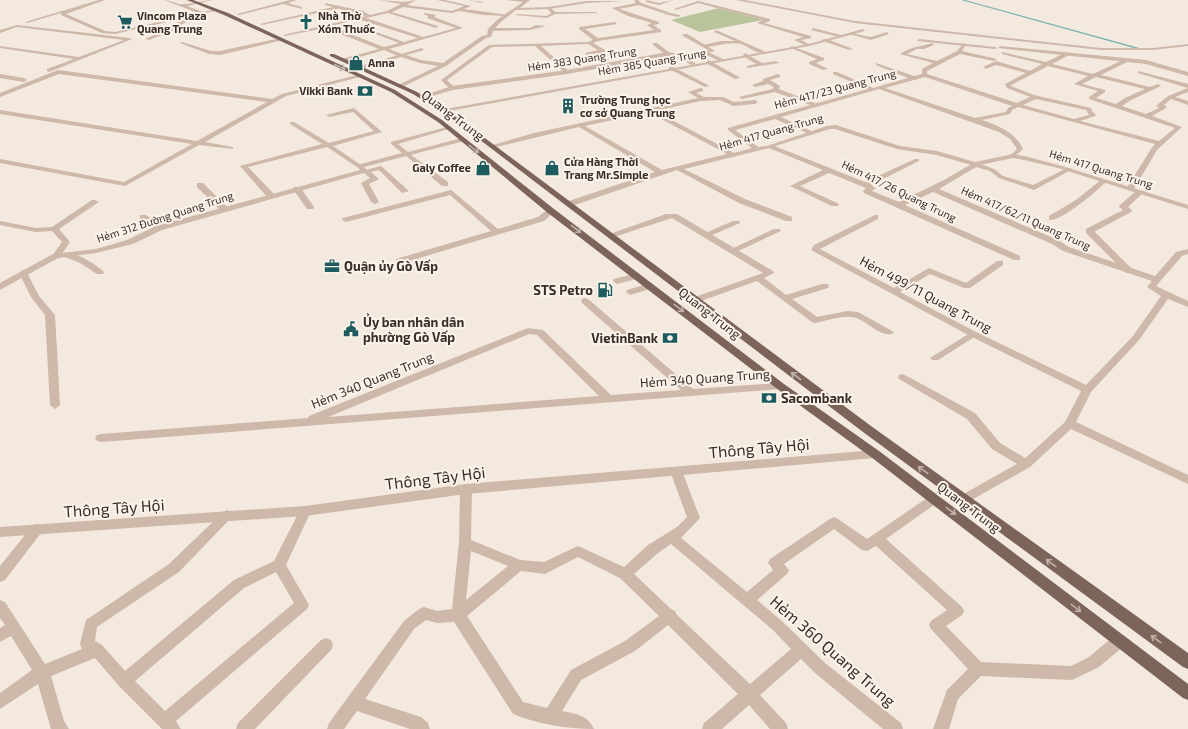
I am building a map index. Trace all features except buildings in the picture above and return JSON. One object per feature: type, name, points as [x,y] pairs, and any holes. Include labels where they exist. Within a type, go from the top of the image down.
[{"type":"main road","name":"Quang Trung","points":[[201,1],[360,72],[400,86],[443,110],[611,235],[893,449],[1188,662]]},
{"type":"main road","name":"Quang Trung","points":[[222,10],[240,14],[262,24],[283,37],[343,60],[360,72],[408,100],[449,128],[551,211],[780,386],[875,454],[1188,693]]},
{"type":"main road","points":[[408,100],[422,97]]},
{"type":"main road","points":[[551,211],[569,204]]},
{"type":"main road","points":[[875,454],[893,449]]},
{"type":"street","points":[[27,22],[98,0]]},
{"type":"street","points":[[103,0],[65,12],[63,14],[104,32],[115,33],[202,13],[222,10]]},
{"type":"street","points":[[166,0],[202,13]]},
{"type":"street","points":[[240,14],[295,0]]},
{"type":"street","points":[[381,0],[452,12],[469,6],[439,0]]},
{"type":"street","points":[[182,43],[211,53],[220,53],[325,26],[388,12],[414,0]]},
{"type":"street","points":[[469,0],[482,2]]},
{"type":"street","points":[[509,0],[528,0]]},
{"type":"street","points":[[400,86],[444,65],[490,33],[507,15],[528,0]]},
{"type":"street","points":[[514,9],[548,8],[587,2],[601,3],[635,0],[639,4],[678,16]]},
{"type":"street","points":[[643,0],[659,4],[672,0]]},
{"type":"street","points":[[738,0],[811,15],[914,30],[1100,49],[1142,49],[1188,44]]},
{"type":"street","points":[[181,6],[201,1]]},
{"type":"street","points":[[676,9],[698,2],[768,20],[759,24],[809,37],[796,40],[809,45]]},
{"type":"street","points":[[284,3],[300,8]]},
{"type":"street","points":[[327,4],[361,12],[370,16]]},
{"type":"street","points":[[452,88],[444,80],[491,46],[589,43],[597,40],[659,31],[649,25],[657,23],[614,8],[639,4]]},
{"type":"street","points":[[262,24],[338,7]]},
{"type":"street","points":[[548,8],[554,13]]},
{"type":"street","points":[[343,60],[382,48],[461,28],[428,17],[434,16],[397,9]]},
{"type":"street","points":[[147,39],[174,29],[182,22],[222,10]]},
{"type":"street","points":[[460,10],[483,14],[547,17],[554,13],[596,13]]},
{"type":"street","points":[[388,12],[450,31]]},
{"type":"street","points":[[641,18],[666,13]]},
{"type":"street","points":[[361,18],[422,38]]},
{"type":"street","points":[[341,32],[377,23]]},
{"type":"street","points":[[588,32],[616,25],[581,28],[597,40]]},
{"type":"street","points":[[0,32],[17,26],[130,39],[0,89]]},
{"type":"street","points":[[325,26],[400,55],[420,61],[444,65]]},
{"type":"street","points":[[490,33],[544,26]]},
{"type":"street","points":[[360,27],[403,43]]},
{"type":"street","points":[[814,29],[839,36]]},
{"type":"street","name":"Hẻm 385 Quang Trung","points":[[443,110],[693,64],[809,45],[863,30]]},
{"type":"street","points":[[716,31],[762,52]]},
{"type":"street","points":[[490,33],[492,38],[491,46]]},
{"type":"street","points":[[851,34],[871,39],[887,33]]},
{"type":"street","points":[[685,35],[713,51],[706,53]]},
{"type":"street","points":[[825,40],[851,49]]},
{"type":"street","points":[[919,40],[1146,62],[1188,74]]},
{"type":"street","points":[[705,46],[721,42],[742,43]]},
{"type":"street","points":[[588,54],[603,51],[589,43]]},
{"type":"street","points":[[536,44],[567,72]]},
{"type":"street","points":[[655,44],[668,54]]},
{"type":"street","points":[[932,44],[924,48],[916,47],[903,54],[939,63]]},
{"type":"street","name":"Hẻm 417/23 Quang Trung","points":[[756,148],[730,129],[815,104],[925,75],[924,70],[959,52],[964,44]]},
{"type":"street","points":[[0,47],[81,58]]},
{"type":"street","points":[[793,47],[822,59],[811,63],[825,69]]},
{"type":"street","points":[[0,162],[125,184],[284,95],[360,72],[400,55],[422,49]]},
{"type":"street","points":[[959,52],[994,59]]},
{"type":"street","points":[[706,53],[722,60]]},
{"type":"street","name":"Hẻm 383 Quang Trung","points":[[422,97],[452,88],[567,72],[668,54],[682,57],[706,53]]},
{"type":"street","points":[[1004,53],[1150,89]]},
{"type":"street","points":[[1067,54],[1008,84],[1009,87],[1017,92],[1089,109],[1089,112],[1093,115],[1075,121]]},
{"type":"street","points":[[745,55],[761,65]]},
{"type":"street","points":[[682,57],[693,64]]},
{"type":"street","points":[[1078,106],[1103,91],[1076,84],[1128,60]]},
{"type":"street","points":[[708,62],[738,78]]},
{"type":"street","points":[[749,68],[776,63]]},
{"type":"street","points":[[986,67],[996,63],[1029,72]]},
{"type":"street","points":[[878,64],[913,78]]},
{"type":"street","points":[[672,68],[707,86]]},
{"type":"street","points":[[0,95],[58,72],[273,101]]},
{"type":"street","points":[[1140,72],[1188,86]]},
{"type":"street","points":[[835,74],[874,88],[958,114],[1006,133],[1017,142],[1020,149],[1013,156]]},
{"type":"street","points":[[925,75],[1019,105],[1161,144]]},
{"type":"street","points":[[0,76],[24,80]]},
{"type":"street","points":[[775,90],[778,86],[764,80],[778,76]]},
{"type":"street","points":[[755,85],[768,82]]},
{"type":"street","points":[[1116,107],[1128,100],[1126,99],[1158,86]]},
{"type":"street","points":[[701,90],[691,92],[703,99]]},
{"type":"street","points":[[742,97],[775,90],[815,104]]},
{"type":"street","points":[[1146,117],[1164,107],[1159,106],[1170,97],[1188,90]]},
{"type":"street","points":[[974,120],[1008,113],[1010,109],[1033,98],[1032,96]]},
{"type":"street","points":[[1170,97],[1188,103]]},
{"type":"street","points":[[492,146],[652,112],[703,99],[721,98],[733,104],[755,102]]},
{"type":"street","points":[[1091,98],[1146,117],[1188,129]]},
{"type":"street","points":[[271,196],[243,166],[379,132],[354,110],[329,115]]},
{"type":"street","points":[[0,112],[231,148]]},
{"type":"street","points":[[652,112],[733,154]]},
{"type":"street","points":[[774,116],[809,132]]},
{"type":"street","points":[[292,123],[328,145],[362,168],[375,179],[365,183],[375,202]]},
{"type":"street","points":[[581,126],[661,172]]},
{"type":"street","name":"Hẻm 417 Quang Trung","points":[[569,204],[661,172],[679,169],[756,148],[770,146],[809,132],[829,127],[836,127],[899,148],[937,153],[975,164],[1013,156],[1069,169],[1188,207]]},
{"type":"street","points":[[1130,189],[1154,148],[1161,144],[1179,127]]},
{"type":"street","points":[[445,184],[393,143],[449,128]]},
{"type":"street","name":"Hẻm 312 Đường Quang Trung","points":[[0,287],[56,256],[96,252],[130,242],[159,228],[298,189],[407,154],[462,140]]},
{"type":"street","name":"Hẻm 417/26 Quang Trung","points":[[770,146],[872,188],[867,191],[1017,258]]},
{"type":"street","points":[[865,185],[917,160]]},
{"type":"street","points":[[899,205],[947,182],[975,164],[992,170],[1001,177],[1034,188],[1069,169]]},
{"type":"street","name":"Hẻm 312 Đường Quang Trung","points":[[362,168],[381,168],[405,191]]},
{"type":"street","points":[[679,169],[742,201],[789,219]]},
{"type":"street","points":[[830,170],[794,186],[835,204]]},
{"type":"street","points":[[1052,218],[1079,202],[1103,181]]},
{"type":"street","points":[[200,185],[224,210]]},
{"type":"street","points":[[298,189],[310,207]]},
{"type":"street","name":"Hẻm 417/62/11 Quang Trung","points":[[933,189],[1055,242],[1066,249],[1158,280]]},
{"type":"street","points":[[346,220],[451,192],[497,232]]},
{"type":"street","points":[[1129,271],[1089,231],[1128,210],[1123,207],[1140,192]]},
{"type":"street","points":[[0,223],[36,230],[54,229],[95,202]]},
{"type":"street","points":[[399,262],[541,219],[551,211]]},
{"type":"street","points":[[611,235],[669,216],[679,218],[770,273],[695,300]]},
{"type":"street","points":[[143,217],[159,228]]},
{"type":"street","name":"Hẻm 499/11 Quang Trung","points":[[875,217],[817,247],[815,250],[973,334],[1087,390]]},
{"type":"street","points":[[707,234],[736,223]]},
{"type":"street","points":[[54,229],[66,242],[56,256]]},
{"type":"street","points":[[733,250],[777,231]]},
{"type":"street","points":[[1188,251],[1179,254],[1151,287],[1166,296],[1188,304]]},
{"type":"street","points":[[68,255],[83,261],[100,272]]},
{"type":"street","points":[[894,292],[929,271],[967,286],[1000,263]]},
{"type":"street","points":[[23,273],[35,297],[50,315],[55,405]]},
{"type":"street","points":[[617,281],[637,276]]},
{"type":"street","points":[[758,278],[815,320],[847,314],[858,315],[889,332]]},
{"type":"street","points":[[630,292],[650,286]]},
{"type":"street","points":[[785,298],[825,286]]},
{"type":"street","points":[[964,499],[1026,464],[1070,424],[1075,411],[1087,390],[1136,338],[1166,296]]},
{"type":"street","points":[[585,300],[691,393]]},
{"type":"street","name":"Hẻm 340 Quang Trung","points":[[304,422],[528,331],[540,332],[608,399]]},
{"type":"street","points":[[935,358],[973,334]]},
{"type":"street","points":[[903,377],[971,416],[996,446],[1026,464]]},
{"type":"street","name":"Hẻm 340 Quang Trung","points":[[101,438],[780,386]]},
{"type":"street","points":[[1070,424],[1188,480]]},
{"type":"street","name":"Thông Tây Hội","points":[[0,532],[227,515],[305,511],[466,489],[875,454]]},
{"type":"street","points":[[625,574],[654,549],[672,538],[694,518],[676,471]]},
{"type":"street","points":[[466,489],[464,543],[458,615],[518,709],[550,718],[580,723],[586,729]]},
{"type":"street","name":"Hẻm 360 Quang Trung","points":[[747,600],[782,570],[775,563],[834,522],[868,546],[934,499]]},
{"type":"street","points":[[124,681],[239,584],[279,565],[305,511]]},
{"type":"street","points":[[227,515],[174,568],[91,624],[87,644],[97,650],[124,681],[170,725],[302,605],[279,565]]},
{"type":"street","points":[[0,576],[36,529]]},
{"type":"street","name":"Hẻm 360 Quang Trung","points":[[672,538],[778,626],[820,668],[895,729]]},
{"type":"street","points":[[877,539],[957,611],[936,625],[978,669],[1072,673],[1094,662],[1119,641]]},
{"type":"street","points":[[464,543],[518,565],[545,568],[578,551],[625,574],[670,615],[750,695],[780,729]]},
{"type":"street","points":[[335,729],[409,625],[424,613],[437,617],[458,615],[518,565]]},
{"type":"street","points":[[0,606],[42,672],[57,728]]},
{"type":"street","points":[[550,718],[576,675],[630,646],[670,615]]},
{"type":"street","points":[[0,636],[14,627]]},
{"type":"street","points":[[244,729],[326,645]]},
{"type":"street","points":[[710,729],[801,649]]},
{"type":"street","points":[[0,702],[42,672],[97,650]]},
{"type":"street","points":[[941,729],[952,695],[978,669]]},
{"type":"street","points":[[354,703],[415,723],[422,729]]},
{"type":"green space","points":[[719,8],[763,20],[700,32],[671,20]]},
{"type":"waterway","points":[[962,0],[1142,49]]},
{"type":"place","name":"Vincom Plaza Quang Trung","points":[[125,22]]},
{"type":"place","name":"Nhà Thờ Xóm Thuốc","points":[[306,22]]},
{"type":"place","name":"Anna","points":[[356,63]]},
{"type":"place","name":"Vikki Bank","points":[[365,91]]},
{"type":"place","name":"Trường Trung học cơ sở Quang Trung","points":[[568,106]]},
{"type":"place","name":"Galy Coffee","points":[[483,168]]},
{"type":"place","name":"Cửa Hàng Thời Trang Mr.Simple","points":[[552,168]]},
{"type":"place","name":"Quận ủy Gò Vấp","points":[[332,266]]},
{"type":"place","name":"STS Petro","points":[[605,290]]},
{"type":"place","name":"Ủy ban nhân dân phường Gò Vấp","points":[[351,329]]},
{"type":"place","name":"VietinBank","points":[[670,338]]},
{"type":"place","name":"Sacombank","points":[[769,398]]}]
